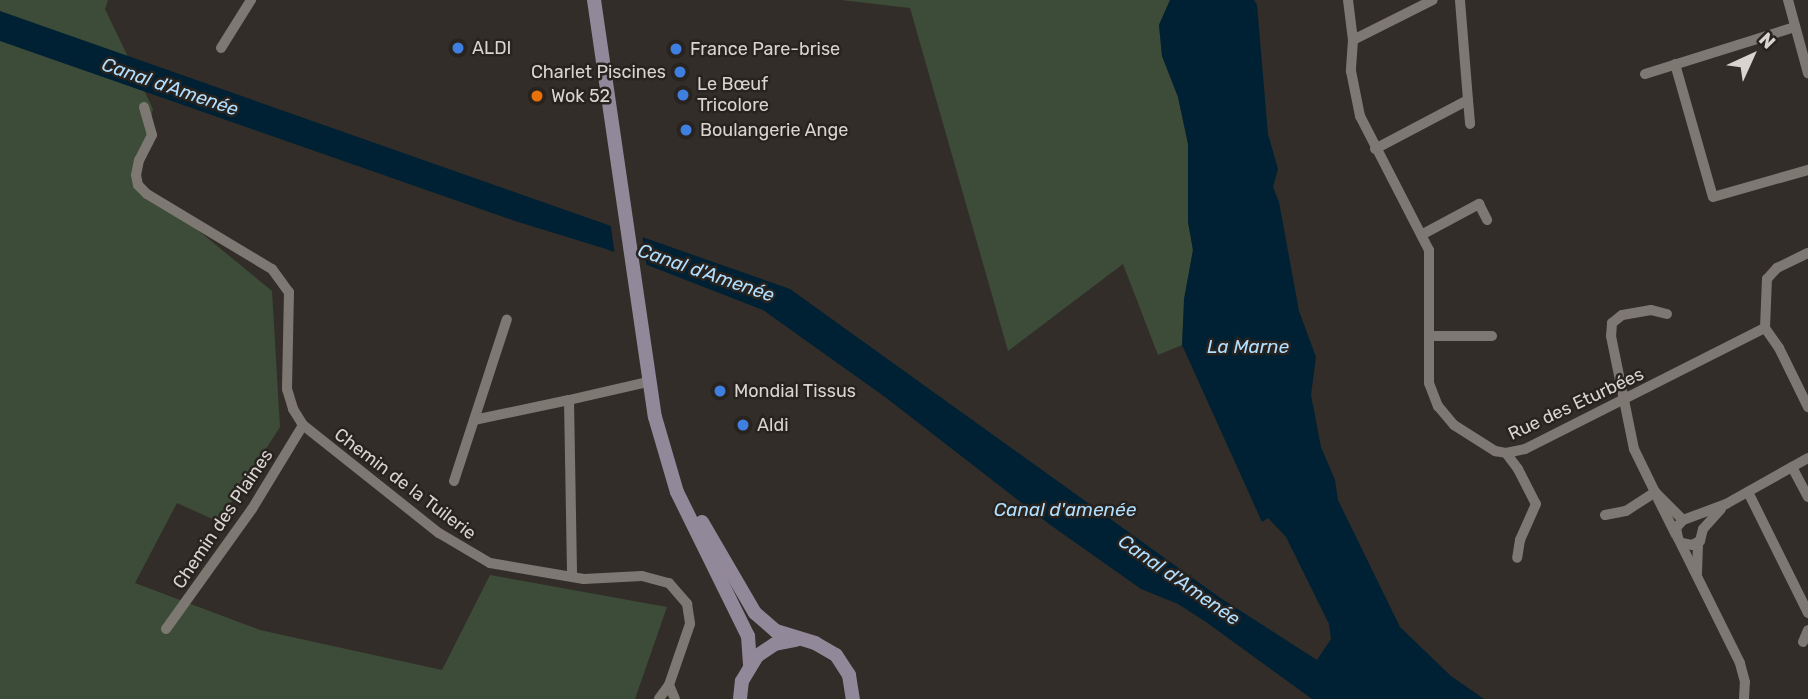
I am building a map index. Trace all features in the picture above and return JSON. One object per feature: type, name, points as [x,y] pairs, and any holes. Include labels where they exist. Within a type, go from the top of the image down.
[{"type":"main road","points":[[594,0],[648,382],[671,475],[687,514],[743,621],[751,649],[750,664],[739,697]]},
{"type":"main road","points":[[665,448],[695,510],[745,600],[763,622],[776,631],[797,640],[815,643],[836,655],[849,676],[855,697]]},
{"type":"main road","points":[[750,664],[775,644],[797,640]]},
{"type":"street","points":[[222,48],[251,0]]},
{"type":"street","name":"Rue des Eturbées","points":[[1349,0],[1353,40],[1351,71],[1356,104],[1375,149],[1423,234],[1430,258],[1429,383],[1445,416],[1474,439],[1506,453],[1525,449],[1765,328]]},
{"type":"street","points":[[1353,40],[1433,0]]},
{"type":"street","points":[[1461,0],[1471,124]]},
{"type":"street","points":[[1792,2],[1796,31],[1808,73]]},
{"type":"street","points":[[1645,74],[1808,28]]},
{"type":"street","points":[[1675,64],[1713,197],[1808,170]]},
{"type":"street","points":[[1375,149],[1468,100]]},
{"type":"street","points":[[144,107],[152,135],[139,160],[136,175],[138,185],[147,194],[272,269],[289,292],[287,389],[293,409],[303,425]]},
{"type":"street","points":[[1423,234],[1479,204],[1488,220]]},
{"type":"street","points":[[1808,253],[1777,268],[1767,279],[1765,328],[1779,348],[1808,407]]},
{"type":"street","points":[[1667,314],[1651,310],[1622,315],[1612,323],[1611,336],[1634,449],[1740,663],[1745,682],[1744,699]]},
{"type":"street","points":[[453,481],[507,319]]},
{"type":"street","points":[[1429,337],[1492,336]]},
{"type":"street","points":[[474,420],[648,382]]},
{"type":"street","points":[[569,400],[572,577]]},
{"type":"street","name":"Chemin de la Tuilerie","points":[[303,425],[464,550],[490,564],[600,580],[652,577],[676,588],[687,604],[690,624],[669,685],[659,699]]},
{"type":"street","name":"Chemin des Plaines","points":[[166,629],[252,509],[303,425]]},
{"type":"street","points":[[1506,453],[1518,469],[1536,504],[1520,540],[1517,558]]},
{"type":"street","points":[[1680,541],[1676,528],[1687,519],[1726,504],[1808,458]]},
{"type":"street","points":[[1792,467],[1807,495]]},
{"type":"street","points":[[1605,515],[1626,511],[1655,492]]},
{"type":"street","points":[[1655,492],[1687,519],[1700,522],[1703,529]]},
{"type":"street","points":[[1748,492],[1808,613]]},
{"type":"street","points":[[1697,576],[1698,542],[1703,529],[1726,504]]},
{"type":"street","points":[[1680,541],[1692,545],[1698,542]]},
{"type":"street","points":[[1803,642],[1808,630]]},
{"type":"street","points":[[669,685],[675,699]]},
{"type":"green space","points":[[0,0],[108,0],[105,9],[153,109],[138,181],[272,291],[280,427],[219,522],[177,503],[135,583],[260,630],[442,670],[490,575],[667,607],[635,699],[0,699]]},
{"type":"green space","points":[[841,0],[1170,0],[1159,25],[1162,56],[1178,97],[1188,144],[1188,222],[1193,250],[1185,296],[1182,345],[1158,355],[1123,264],[1008,351],[910,8]]},
{"type":"water","points":[[1170,0],[1254,0],[1257,5],[1268,134],[1278,169],[1273,187],[1279,202],[1299,311],[1316,357],[1311,395],[1321,447],[1335,480],[1338,500],[1400,627],[1451,676],[1484,699],[1312,699],[1206,622],[1178,604],[1141,589],[1049,524],[885,397],[763,310],[606,249],[515,221],[0,41],[0,11],[790,289],[1219,597],[1317,660],[1331,639],[1329,624],[1286,537],[1268,518],[1262,522],[1182,345],[1184,299],[1193,250],[1188,222],[1188,144],[1178,97],[1162,56],[1159,25]]},
{"type":"pier","points":[[610,220],[642,232],[647,269],[615,256]]},
{"type":"place","name":"ALDI","points":[[458,48]]},
{"type":"place","name":"France Pare-brise","points":[[676,49]]},
{"type":"place","name":"Charlet Piscines","points":[[680,72]]},
{"type":"place","name":"Le Bœuf Tricolore","points":[[683,95]]},
{"type":"place","name":"Wok 52","points":[[537,96]]},
{"type":"place","name":"Boulangerie Ange","points":[[686,130]]},
{"type":"place","name":"Mondial Tissus","points":[[720,391]]},
{"type":"place","name":"Aldi","points":[[743,425]]},
{"type":"water label","name":"Canal d'Amenée","points":[[170,87]]},
{"type":"water label","name":"Canal d'Amenée","points":[[706,273]]},
{"type":"water label","name":"La Marne","points":[[1248,347]]},
{"type":"water label","name":"Canal d'amenée","points":[[1065,510]]},
{"type":"water label","name":"Canal d'Amenée","points":[[1179,580]]}]
